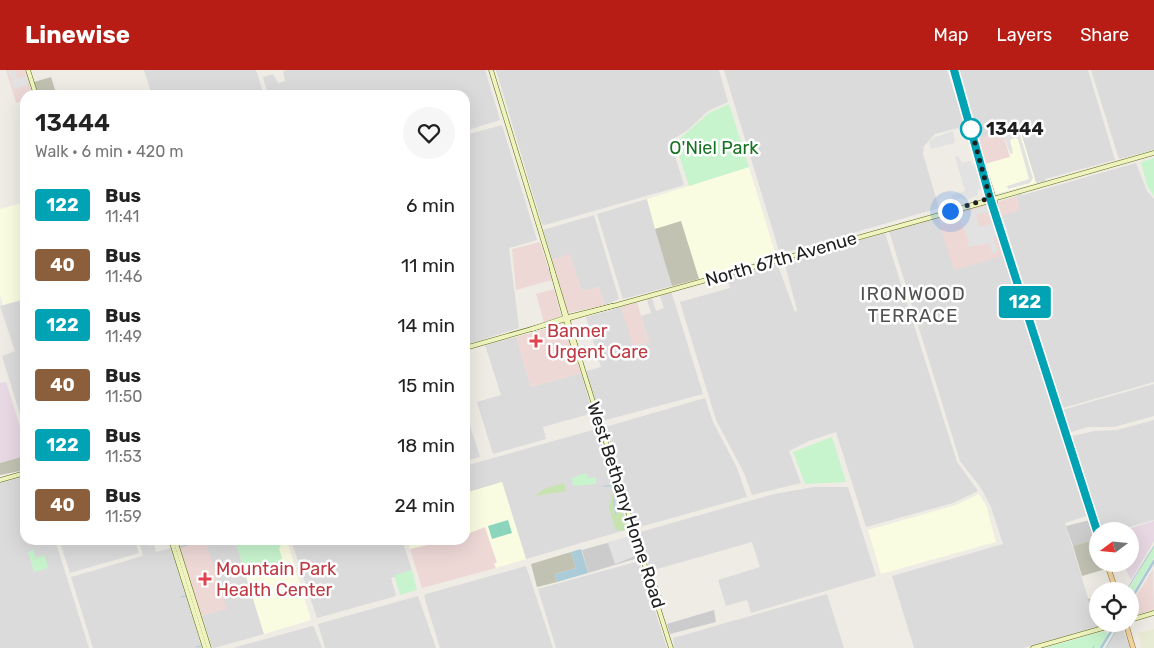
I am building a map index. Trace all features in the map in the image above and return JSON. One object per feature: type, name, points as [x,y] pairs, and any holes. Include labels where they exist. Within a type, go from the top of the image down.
[{"type":"main road","points":[[28,70],[34,90]]},
{"type":"main road","name":"West Bethany Home Road","points":[[491,70],[566,319],[672,648]]},
{"type":"main road","points":[[954,70],[992,199],[1094,522]]},
{"type":"main road","name":"North 67th Avenue","points":[[470,347],[1154,153]]},
{"type":"main road","points":[[0,480],[20,474]]},
{"type":"main road","points":[[173,545],[209,648]]},
{"type":"main road","points":[[176,545],[205,648]]},
{"type":"main road","points":[[1139,617],[1154,613]]},
{"type":"main road","points":[[1033,648],[1090,632]]},
{"type":"main road","points":[[1128,632],[1133,648]]},
{"type":"shaded area","points":[[6,70],[25,70],[31,90],[20,90],[20,102],[16,103]]},
{"type":"shaded area","points":[[15,70],[18,79],[26,76],[28,85],[14,89],[11,81],[15,79],[11,78],[8,71]]},
{"type":"shaded area","points":[[144,70],[256,70],[262,90],[150,90]]},
{"type":"shaded area","points":[[485,70],[500,120],[470,129],[470,90],[267,90],[263,77],[273,74],[278,83],[285,81],[283,71]]},
{"type":"shaded area","points":[[496,70],[719,70],[728,102],[708,111],[688,130],[670,141],[684,184],[545,225],[542,224]]},
{"type":"shaded area","points":[[724,70],[947,70],[965,126],[935,134],[924,146],[923,154],[939,208],[780,254]]},
{"type":"shaded area","points":[[959,70],[1088,70],[1115,160],[1036,183],[1019,127],[1003,132],[1004,135],[996,137],[994,134],[980,139]]},
{"type":"shaded area","points":[[1091,70],[1154,70],[1154,150],[1119,159]]},
{"type":"shaded area","points":[[51,77],[55,90],[36,90],[34,82]]},
{"type":"shaded area","points":[[502,125],[537,240],[509,248],[519,328],[470,343],[470,134]]},
{"type":"shaded area","points":[[1019,126],[1036,183],[996,194],[985,164],[1010,157],[1003,131]]},
{"type":"shaded area","points":[[1018,128],[1033,178],[1030,183],[1008,189],[1007,186],[1029,179],[1018,139],[1010,140],[1013,153],[1010,154],[1004,136],[1004,132]]},
{"type":"shaded area","points":[[953,131],[955,143],[931,149],[929,142],[933,138]]},
{"type":"shaded area","points":[[995,134],[996,137],[1003,135],[1010,157],[985,164],[977,139]]},
{"type":"shaded area","points":[[958,156],[962,163],[971,161],[972,165],[976,164],[982,183],[980,184],[981,189],[977,190],[978,195],[964,201],[963,198],[953,200],[952,195],[965,191],[955,157]]},
{"type":"shaded area","points":[[1136,163],[1147,191],[1154,199],[1154,382],[1063,408],[1002,215],[1020,210],[1016,196],[1020,194],[1023,195]]},
{"type":"shaded area","points":[[749,167],[776,256],[699,279],[681,221],[655,229],[647,199]]},
{"type":"shaded area","points":[[1016,196],[1020,210],[1001,216],[997,202]]},
{"type":"shaded area","points":[[647,199],[672,286],[623,299],[597,214]]},
{"type":"shaded area","points":[[20,203],[20,300],[3,305],[0,294],[0,209]]},
{"type":"shaded area","points":[[990,204],[1007,255],[954,270],[937,217]]},
{"type":"shaded area","points":[[987,206],[992,215],[989,216],[987,212],[976,215],[979,227],[991,224],[990,219],[994,218],[999,236],[993,238],[998,252],[992,253],[989,243],[968,247],[967,243],[969,242],[960,218],[942,224],[941,220]]},
{"type":"shaded area","points":[[594,215],[619,299],[605,305],[599,287],[583,291],[581,289],[570,255],[552,260],[543,230]]},
{"type":"shaded area","points":[[937,217],[1007,255],[1087,516],[1065,523],[1089,601],[1089,629],[1024,648],[914,648],[892,576],[1003,544],[991,507],[981,488],[960,461],[889,231]]},
{"type":"shaded area","points":[[681,221],[699,279],[672,286],[655,229]]},
{"type":"shaded area","points":[[885,233],[957,462],[978,491],[953,503],[866,527],[836,432],[809,441],[789,451],[801,483],[752,495],[744,473],[716,420],[680,302],[730,288],[727,277],[777,263],[795,312],[797,310],[784,261]]},
{"type":"shaded area","points":[[540,242],[552,280],[516,290],[512,249]]},
{"type":"shaded area","points":[[570,254],[581,289],[583,291],[599,287],[605,305],[568,313],[552,260]]},
{"type":"shaded area","points":[[554,289],[561,316],[544,322],[536,294]]},
{"type":"shaded area","points":[[672,294],[703,394],[602,421],[586,371],[601,367],[586,317],[621,307],[634,346],[649,342],[641,316],[651,313],[647,300],[652,298],[656,311],[664,308],[660,296]]},
{"type":"shaded area","points":[[20,300],[20,414],[2,356],[15,351],[0,306]]},
{"type":"shaded area","points":[[637,302],[649,342],[633,346],[621,307]]},
{"type":"shaded area","points":[[564,324],[581,373],[531,387],[516,337]]},
{"type":"shaded area","points":[[516,337],[531,387],[581,373],[593,413],[543,427],[546,439],[493,454],[477,402],[501,395],[485,345]]},
{"type":"shaded area","points":[[6,382],[20,427],[20,457],[0,463],[0,383]]},
{"type":"shaded area","points":[[1154,384],[1154,416],[1114,427],[1088,427],[1071,432],[1068,430],[1062,410]]},
{"type":"shaded area","points":[[705,398],[713,422],[737,468],[747,497],[636,528],[605,427]]},
{"type":"shaded area","points":[[1154,420],[1154,520],[1139,524],[1139,522],[1099,522],[1072,436],[1095,431],[1117,430]]},
{"type":"shaded area","points":[[470,426],[480,457],[470,460]]},
{"type":"shaded area","points":[[596,429],[629,529],[526,559],[502,482],[470,492],[470,465]]},
{"type":"shaded area","points":[[20,457],[20,471],[0,475],[0,463]]},
{"type":"shaded area","points":[[20,477],[20,545],[57,545],[89,648],[0,648],[0,483]]},
{"type":"shaded area","points":[[502,482],[526,559],[496,568],[494,564],[497,562],[485,527],[470,533],[470,492]]},
{"type":"shaded area","points":[[814,487],[848,487],[876,576],[751,613],[747,600],[726,606],[718,580],[760,567],[752,542],[650,571],[639,536],[640,532],[774,494]]},
{"type":"shaded area","points":[[979,494],[986,505],[996,542],[881,574],[868,530],[956,505]]},
{"type":"shaded area","points":[[1090,520],[1089,541],[1073,546],[1066,526]]},
{"type":"shaded area","points":[[1154,521],[1154,541],[1139,566],[1139,526]]},
{"type":"shaded area","points":[[485,527],[497,563],[494,564],[496,568],[422,588],[410,549],[424,545],[470,545],[471,531]]},
{"type":"shaded area","points":[[630,536],[636,556],[615,564],[608,543]]},
{"type":"shaded area","points":[[632,536],[640,556],[638,558],[588,573],[582,550]]},
{"type":"shaded area","points":[[1089,541],[1089,572],[1096,572],[1082,576],[1073,546]]},
{"type":"shaded area","points":[[61,545],[137,545],[139,553],[70,573]]},
{"type":"shaded area","points":[[140,545],[154,545],[156,552],[171,548],[202,648],[93,648],[71,577],[143,556]]},
{"type":"shaded area","points":[[179,545],[207,545],[227,609],[201,616]]},
{"type":"shaded area","points":[[207,545],[237,545],[264,634],[212,647],[202,616],[226,608]]},
{"type":"shaded area","points":[[281,545],[288,545],[311,620],[264,634],[246,576],[283,564],[279,549]]},
{"type":"shaded area","points":[[293,545],[404,545],[412,570],[391,578],[396,595],[317,618]]},
{"type":"shaded area","points":[[409,545],[428,545],[410,549]]},
{"type":"shaded area","points":[[571,552],[576,568],[555,574],[557,582],[537,587],[531,564]]},
{"type":"shaded area","points":[[639,561],[667,648],[556,648],[538,589]]},
{"type":"shaded area","points":[[526,566],[553,648],[440,648],[424,596],[426,594]]},
{"type":"shaded area","points":[[1153,569],[1154,610],[1139,614],[1139,592]]},
{"type":"shaded area","points":[[1127,572],[1136,572],[1131,580]]},
{"type":"shaded area","points":[[827,594],[844,648],[674,648],[673,638]]},
{"type":"shaded area","points":[[418,596],[436,648],[325,648],[318,624]]},
{"type":"shaded area","points":[[714,610],[716,622],[670,634],[667,624]]},
{"type":"shaded area","points":[[312,626],[322,648],[233,648]]},
{"type":"shaded area","points":[[1154,629],[1154,648],[1141,648],[1138,633]]},
{"type":"shaded area","points":[[1116,632],[1124,632],[1130,648],[1106,648]]},
{"type":"green space","name":"O'Niel Park","points":[[729,104],[749,167],[689,186],[675,143],[709,113]]},
{"type":"green space","points":[[1154,158],[1154,196],[1147,186],[1141,162]]},
{"type":"green space","points":[[832,437],[846,482],[805,484],[793,452]]},
{"type":"green space","points":[[586,473],[588,478],[596,477],[596,484],[573,486],[572,478]]},
{"type":"green space","points":[[564,483],[566,491],[535,496],[544,489]]},
{"type":"green space","points":[[613,492],[613,513],[618,514],[616,493],[626,526],[624,531],[615,529],[609,507]]},
{"type":"green space","points":[[508,520],[512,533],[492,539],[488,526]]},
{"type":"green space","points":[[237,545],[281,545],[279,549],[284,564],[246,576]]},
{"type":"green space","points":[[1154,546],[1154,558],[1139,582],[1133,582]]},
{"type":"green space","points":[[33,550],[36,558],[45,555],[48,568],[34,572],[28,552]]},
{"type":"green space","points":[[412,570],[417,590],[400,595],[394,575]]},
{"type":"green space","points":[[1101,632],[1108,634],[1099,648],[1045,648]]},
{"type":"water","points":[[581,549],[588,573],[557,582],[555,574],[576,568],[571,552]]},
{"type":"waterway","points":[[604,486],[612,486],[614,488],[616,514]]},
{"type":"waterway","points":[[180,547],[187,545]]},
{"type":"waterway","points":[[1132,582],[1154,546]]},
{"type":"waterway","points":[[1139,586],[1154,561]]},
{"type":"waterway","points":[[652,569],[655,582]]},
{"type":"waterway","points":[[657,585],[661,596]]},
{"type":"waterway","points":[[181,597],[186,596]]},
{"type":"waterway","points":[[1101,648],[1111,632]]},
{"type":"waterway","points":[[1106,648],[1115,632]]},
{"type":"waterway","points":[[196,647],[201,646]]},
{"type":"bus line","name":"122","points":[[954,70],[990,198],[1094,522]]},
{"type":"place","name":"13444","points":[[971,129]]},
{"type":"place","name":"Banner Urgent Care","points":[[536,341]]},
{"type":"place","name":"Mountain Park Health Center","points":[[205,579]]},
{"type":"district","name":"IRONWOOD TERRACE","points":[[913,304]]},
{"type":"route","points":[[950,211],[954,208],[990,198],[971,129]]}]
